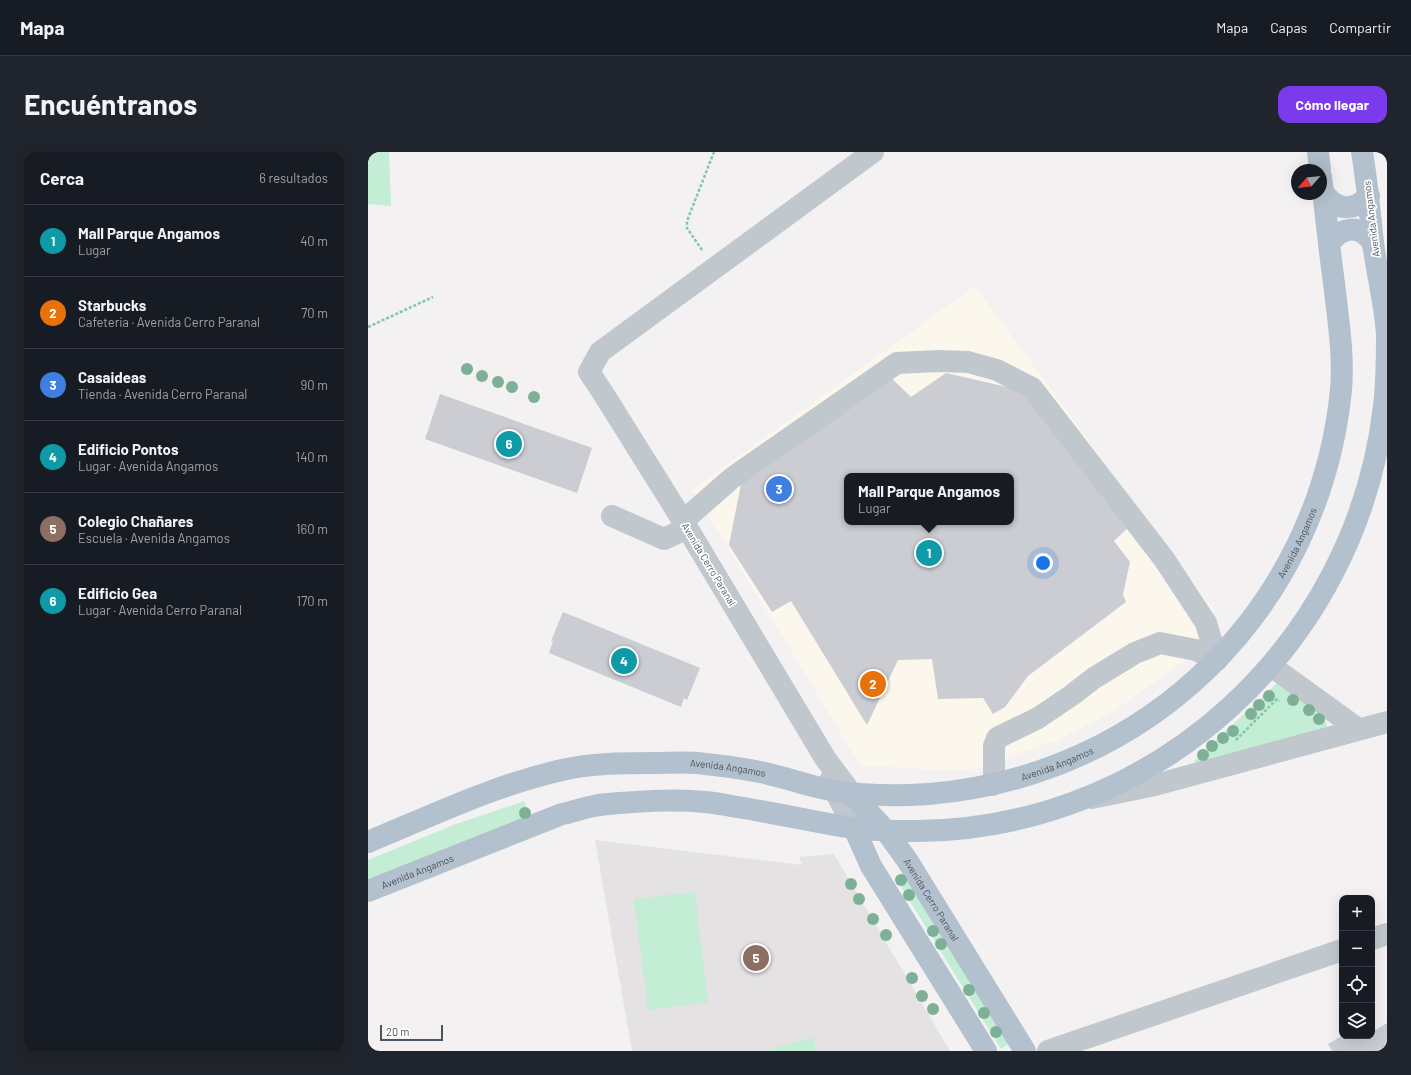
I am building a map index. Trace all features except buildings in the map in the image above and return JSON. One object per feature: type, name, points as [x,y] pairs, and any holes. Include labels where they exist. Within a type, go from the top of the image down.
[{"type":"main road","points":[[1318,152],[1319,164]]},
{"type":"main road","name":"Avenida Angamos","points":[[368,891],[562,814],[595,806],[648,801],[705,802],[854,828],[886,831],[926,831],[984,825],[1028,816],[1077,801],[1142,771],[1172,753],[1203,731],[1232,706],[1271,666],[1292,641],[1310,614],[1338,564],[1363,504],[1380,436],[1385,404],[1387,331],[1373,243],[1369,196],[1362,152]]},
{"type":"main road","points":[[1327,196],[1329,200],[1336,205],[1345,208],[1355,207],[1363,203],[1369,196]]},
{"type":"main road","name":"Avenida Angamos","points":[[368,842],[482,795],[539,776],[594,764],[694,763],[761,772],[843,792],[884,795],[925,794],[959,791],[992,785],[1026,776],[1058,765],[1090,751],[1145,720],[1170,701],[1217,660],[1246,626],[1283,572],[1311,514],[1322,483],[1331,452],[1341,388],[1343,356],[1324,200]]},
{"type":"main road","points":[[1329,244],[1334,236],[1342,231],[1351,229],[1368,235],[1373,243]]},
{"type":"main road","name":"Avenida Cerro Paranal","points":[[843,792],[886,831],[907,860],[1025,1051]]},
{"type":"main road","name":"Avenida Cerro Paranal","points":[[854,828],[872,866],[986,1051]]},
{"type":"street","points":[[715,268],[873,152]]},
{"type":"street","name":"Avenida Cerro Paranal","points":[[715,268],[600,352],[589,372],[685,524],[826,758],[843,792],[854,828]]},
{"type":"street","points":[[612,516],[664,539],[685,524],[732,478],[897,363],[938,361],[968,362],[997,370],[1032,388],[1164,559],[1206,623],[1217,660]]},
{"type":"street","points":[[992,785],[994,783],[994,746],[997,738],[1038,718],[1094,678],[1135,653],[1160,643],[1196,650],[1217,660]]},
{"type":"street","points":[[1271,666],[1358,729]]},
{"type":"street","name":"Avenida Angamos","points":[[1077,801],[1155,785],[1387,722]]},
{"type":"street","points":[[1375,938],[1387,934]]},
{"type":"street","points":[[1048,1051],[1339,951]]},
{"type":"path","points":[[714,152],[687,221],[687,228],[715,268]]},
{"type":"path","points":[[368,327],[433,297]]},
{"type":"path","points":[[1234,742],[1277,699],[1283,704]]},
{"type":"shaded area","points":[[975,286],[1214,611],[1206,623],[1196,650],[1184,661],[1114,711],[1058,740],[975,769],[919,769],[860,765],[692,490]]},
{"type":"shaded area","points":[[595,840],[802,865],[799,857],[834,854],[950,1051],[632,1051]]},
{"type":"green space","points":[[368,152],[389,152],[391,206],[368,204]]},
{"type":"green space","points":[[1278,682],[1325,720],[1328,730],[1196,765],[1194,761]]},
{"type":"green space","points":[[524,801],[531,819],[368,883],[368,860],[456,824]]},
{"type":"green space","points":[[906,876],[1009,1044],[1001,1049],[895,877]]},
{"type":"green space","points":[[695,892],[708,1002],[648,1010],[634,899]]},
{"type":"green space","points":[[812,1037],[817,1051],[768,1051]]},
{"type":"place","name":"Edificio Gea","points":[[509,444]]},
{"type":"place","name":"Casaideas","points":[[779,489]]},
{"type":"place","name":"Mall Parque Angamos","points":[[929,553]]},
{"type":"place","name":"Edificio Pontos","points":[[624,661]]},
{"type":"place","name":"Starbucks","points":[[873,684]]},
{"type":"place","name":"Colegio Chañares","points":[[756,958]]}]
